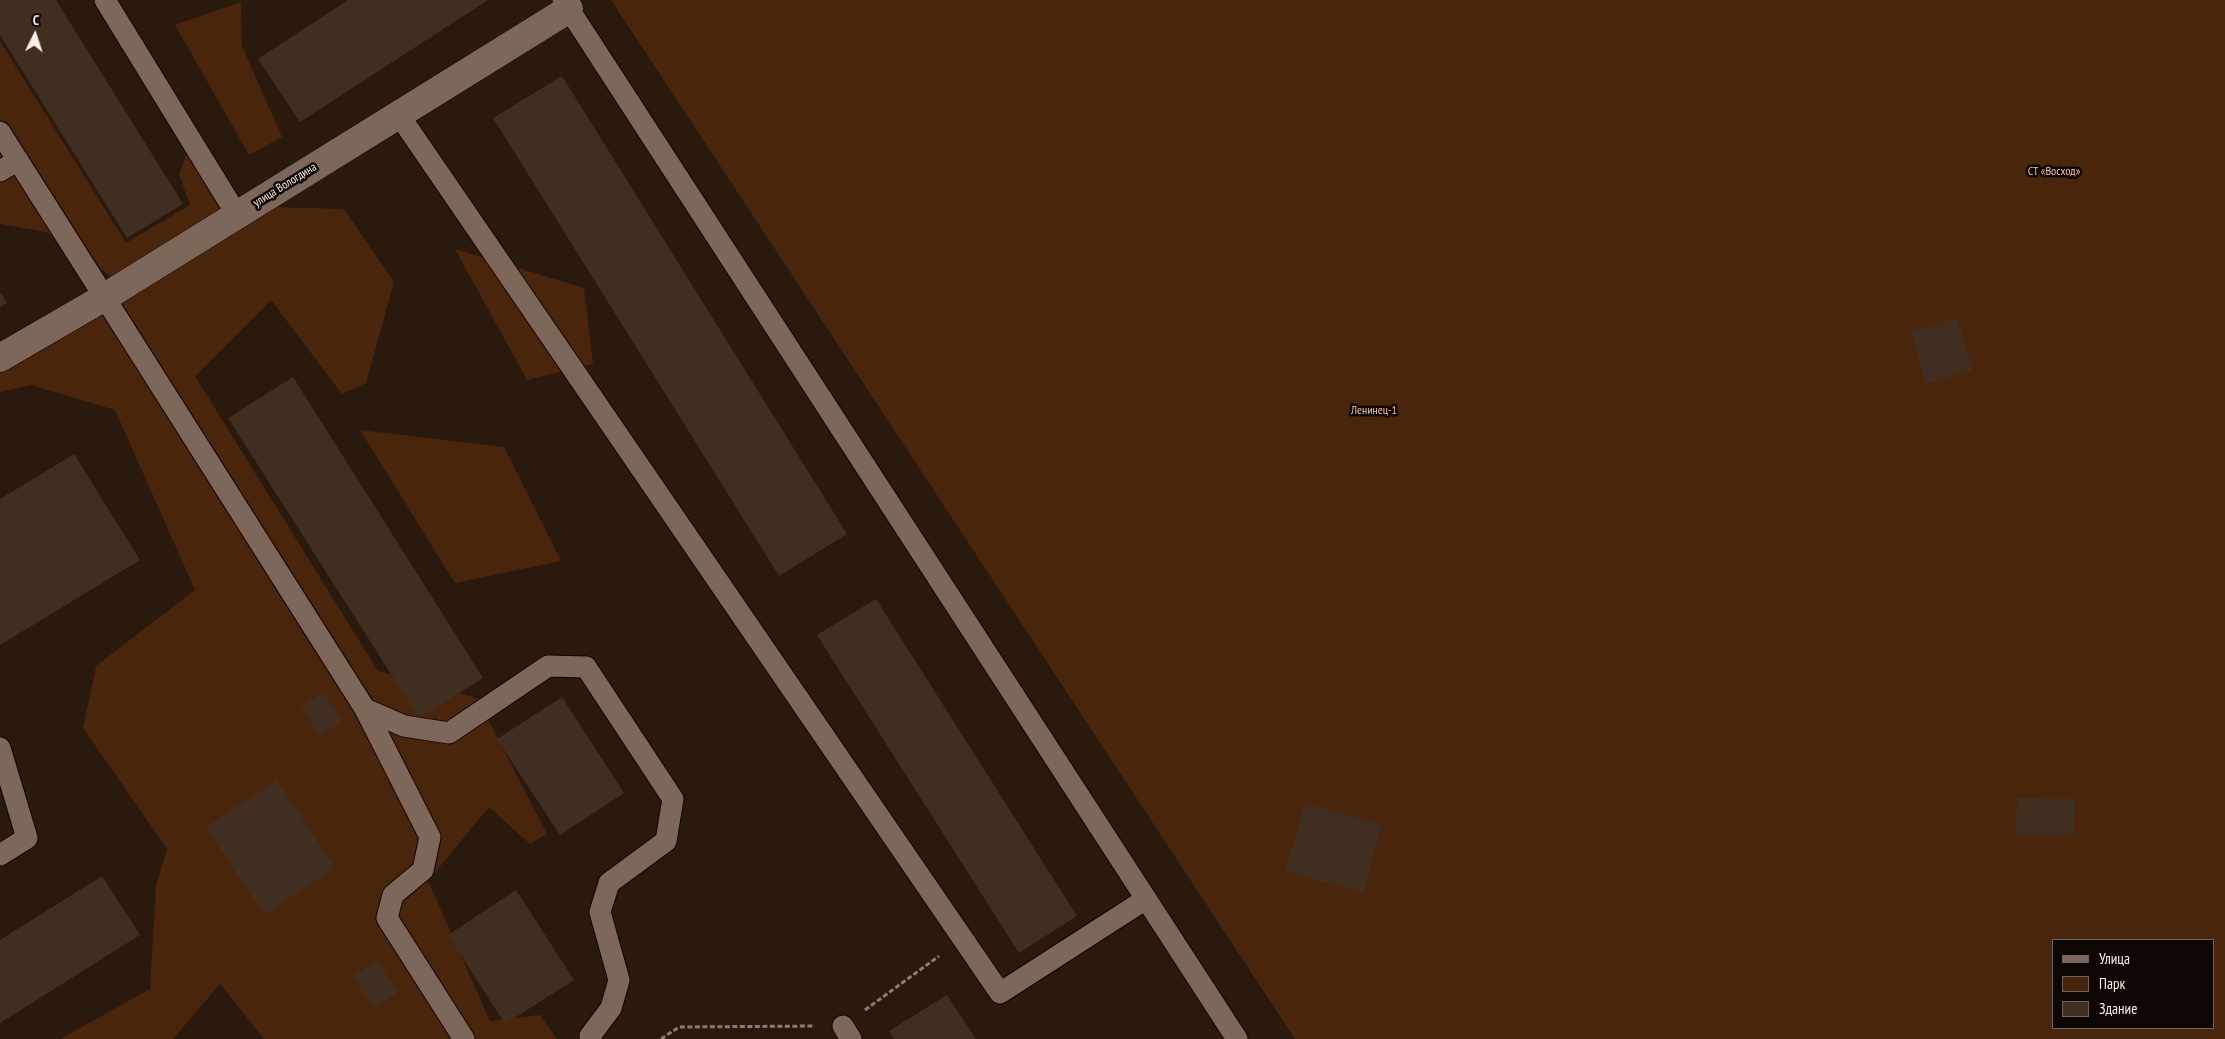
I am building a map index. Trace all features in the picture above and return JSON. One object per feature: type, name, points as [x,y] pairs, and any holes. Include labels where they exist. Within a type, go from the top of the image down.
[{"type":"street","name":"улица Вологдина","points":[[0,358],[106,297],[399,115],[566,5]]},
{"type":"lane","points":[[105,0],[237,215]]},
{"type":"lane","points":[[566,5],[1237,1039]]},
{"type":"lane","points":[[399,115],[1000,993],[1146,899]]},
{"type":"lane","points":[[0,132],[365,709],[430,836],[422,870],[393,895],[387,918],[464,1039]]},
{"type":"lane","points":[[0,171],[18,160]]},
{"type":"lane","points":[[365,709],[404,726],[449,733],[548,666],[586,667],[673,799],[666,841],[609,883],[600,912],[619,980],[611,1008],[587,1038]]},
{"type":"lane","points":[[0,748],[27,838],[0,855]]},
{"type":"path","points":[[661,1039],[679,1027],[847,1032],[936,958]]},
{"type":"green space","name":"Ленинец-1","points":[[611,0],[2225,0],[2225,1039],[1295,1039]]},
{"type":"green space","points":[[241,2],[242,46],[282,137],[249,155],[175,25]]},
{"type":"green space","points":[[0,41],[126,243],[190,205],[179,174],[188,150],[225,210],[115,279],[46,232],[0,224]]},
{"type":"green space","points":[[270,207],[344,209],[394,282],[366,383],[342,394],[271,300],[195,376],[378,671],[477,698],[547,834],[530,844],[489,807],[428,881],[490,1021],[540,1015],[557,1039],[264,1039],[220,984],[173,1039],[60,1039],[150,989],[156,886],[167,849],[83,728],[96,666],[195,590],[115,410],[31,385],[0,392],[0,343],[43,317],[103,316],[126,293]]},
{"type":"green space","points":[[455,249],[584,288],[593,364],[527,380]]},
{"type":"green space","points":[[360,430],[504,447],[561,561],[455,583]]},
{"type":"building","points":[[0,0],[56,0],[183,204],[127,238],[0,35]]},
{"type":"building","points":[[348,0],[488,0],[300,122],[258,59]]},
{"type":"building","points":[[562,76],[847,534],[779,576],[493,118]]},
{"type":"building","points":[[0,292],[7,303],[0,307]]},
{"type":"building","points":[[1957,318],[1973,370],[1926,384],[1911,332]]},
{"type":"building","points":[[293,377],[483,678],[419,718],[228,418]]},
{"type":"building","points":[[74,454],[140,560],[0,645],[0,499]]},
{"type":"building","points":[[876,599],[1077,916],[1019,953],[817,635]]},
{"type":"building","points":[[324,692],[342,722],[319,736],[301,706]]},
{"type":"building","points":[[562,697],[624,793],[560,835],[497,739]]},
{"type":"building","points":[[277,780],[335,868],[264,915],[206,827]]},
{"type":"building","points":[[2017,798],[2075,799],[2074,835],[2016,835]]},
{"type":"building","points":[[1305,803],[1382,825],[1363,893],[1285,871]]},
{"type":"building","points":[[102,876],[140,935],[0,1023],[0,940]]},
{"type":"building","points":[[516,890],[574,980],[505,1024],[448,935]]},
{"type":"building","points":[[378,961],[398,992],[373,1008],[353,976]]},
{"type":"building","points":[[947,995],[976,1039],[894,1039],[889,1031]]},
{"type":"park label","name":"СТ «Восход»","points":[[2054,172]]}]
